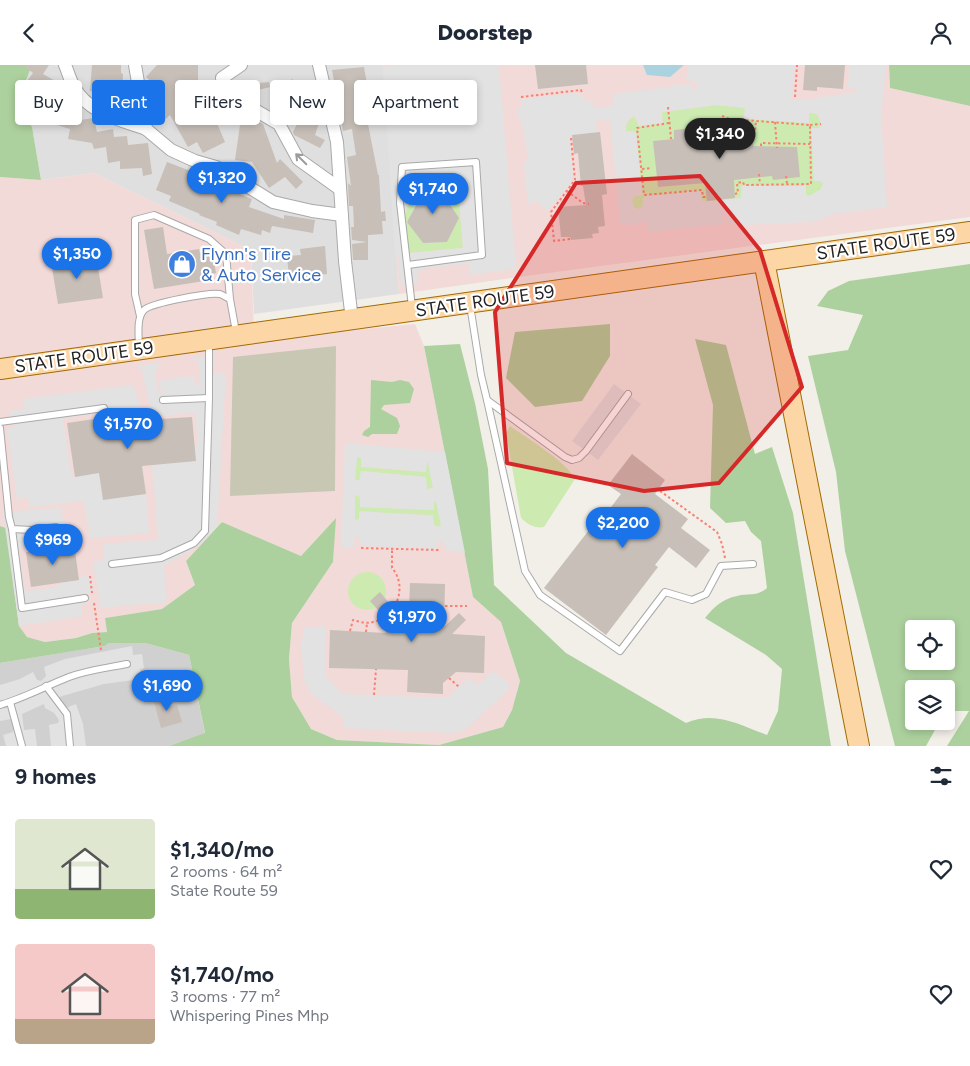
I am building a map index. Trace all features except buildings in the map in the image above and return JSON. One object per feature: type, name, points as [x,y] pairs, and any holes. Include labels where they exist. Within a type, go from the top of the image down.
[{"type":"main road","name":"STATE ROUTE 59","points":[[0,369],[970,232]]},
{"type":"main road","points":[[764,261],[859,746]]},
{"type":"street","points":[[65,65],[74,88],[88,104],[104,114],[146,129],[171,150],[195,161],[216,167],[273,202],[312,211],[342,215]]},
{"type":"street","points":[[135,65],[146,129]]},
{"type":"street","points":[[241,65],[222,78],[226,93],[279,124],[298,159],[340,189]]},
{"type":"street","points":[[319,65],[338,143],[345,261],[352,319]]},
{"type":"lane","points":[[408,265],[482,255],[476,162],[402,167],[400,203],[412,311]]},
{"type":"lane","points":[[139,350],[140,316],[135,294],[135,220],[154,215],[209,239],[226,254],[230,299],[237,336]]},
{"type":"lane","points":[[140,316],[145,309],[156,303],[220,294],[230,299]]},
{"type":"lane","points":[[470,303],[481,375],[525,571],[540,595],[620,651],[665,592],[692,600],[706,594],[722,566],[753,564]]},
{"type":"lane","points":[[112,564],[161,558],[194,543],[205,531],[209,340]]},
{"type":"lane","points":[[487,400],[572,461],[579,458],[586,451],[628,394]]},
{"type":"lane","points":[[162,401],[209,398]]},
{"type":"lane","points":[[0,422],[104,408]]},
{"type":"lane","points":[[0,428],[8,517],[12,529],[22,608],[85,598]]},
{"type":"lane","points":[[12,529],[32,530],[56,527]]},
{"type":"lane","points":[[0,705],[21,699],[46,686],[85,672],[127,664]]},
{"type":"lane","points":[[46,686],[67,714],[70,746]]},
{"type":"lane","points":[[10,702],[22,746]]},
{"type":"path","points":[[795,97],[796,65]]},
{"type":"path","points":[[521,97],[558,91],[581,90],[582,93]]},
{"type":"path","points":[[668,107],[671,139]]},
{"type":"path","points":[[722,115],[730,119],[810,125],[821,124]]},
{"type":"path","points":[[752,131],[755,131],[756,121]]},
{"type":"path","points":[[775,122],[777,148]]},
{"type":"path","points":[[669,123],[637,128],[644,195],[702,189],[703,197],[706,197]]},
{"type":"path","points":[[735,194],[738,193],[737,183],[743,182],[744,185],[811,184],[810,125]]},
{"type":"path","points":[[570,239],[554,241],[551,212],[575,179],[571,138]]},
{"type":"path","points":[[761,146],[761,143],[810,144]]},
{"type":"path","points":[[642,169],[651,168]]},
{"type":"path","points":[[759,174],[760,184]]},
{"type":"path","points":[[786,175],[788,184]]},
{"type":"path","points":[[567,191],[588,205]]},
{"type":"path","points":[[660,491],[717,532],[727,566]]},
{"type":"path","points":[[362,548],[440,550]]},
{"type":"path","points":[[350,631],[353,620],[367,623],[383,619],[397,604],[400,584],[396,571],[392,567],[392,549]]},
{"type":"path","points":[[90,575],[92,594]]},
{"type":"path","points":[[94,603],[101,650]]},
{"type":"path","points":[[445,606],[467,606]]},
{"type":"path","points":[[366,631],[367,623]]},
{"type":"path","points":[[374,695],[376,669]]},
{"type":"path","points":[[450,678],[459,687]]},
{"type":"highlighted area","points":[[700,176],[760,250],[802,387],[719,483],[644,491],[507,463],[495,312],[576,183]]},
{"type":"shaded area","points":[[32,65],[383,65],[384,80],[354,80],[354,125],[387,125],[399,294],[254,314],[251,250],[94,173],[41,180],[31,125],[82,125],[82,80],[26,80]]},
{"type":"shaded area","points":[[383,65],[889,65],[890,88],[970,106],[970,217],[399,294],[387,125],[477,125],[477,80],[384,80]]},
{"type":"shaded area","points":[[499,65],[516,269],[468,275],[469,264],[429,268],[420,270],[417,273],[417,284],[401,286],[398,255],[395,253],[387,125],[477,125],[477,80],[384,80],[383,67]],"holes":[[[457,176],[463,248],[409,253],[405,217],[408,204],[418,200],[407,222],[423,243],[447,242],[459,218],[445,197],[443,182],[438,182],[437,178]]]},
{"type":"shaded area","points":[[688,65],[795,65],[791,88],[793,89],[792,99],[810,99],[858,92],[857,89],[848,88],[849,65],[886,65],[881,114],[887,207],[833,214],[820,220],[809,222],[745,225],[727,223],[727,213],[725,212],[722,213],[723,224],[647,232],[647,223],[642,222],[636,225],[620,224],[610,119],[595,121],[597,133],[570,135],[572,182],[547,211],[534,201],[528,205],[524,164],[528,158],[518,109],[521,107],[521,99],[579,93],[583,95],[585,102],[593,102],[594,108],[613,106],[614,94],[691,84],[691,88],[694,91],[698,82],[686,80]],"holes":[[[717,105],[745,108],[744,119],[809,123],[809,113],[818,115],[821,126],[819,128],[811,128],[814,181],[821,181],[823,184],[820,190],[809,196],[806,195],[806,186],[742,186],[741,198],[703,202],[700,191],[643,197],[643,206],[640,209],[634,208],[632,200],[635,196],[642,195],[636,132],[626,131],[629,119],[634,116],[637,119],[638,126],[663,123],[662,112]]]},
{"type":"shaded area","points":[[94,173],[251,250],[254,333],[344,331],[415,324],[424,346],[473,597],[501,622],[520,681],[512,710],[503,727],[439,745],[337,740],[311,729],[292,697],[289,659],[292,623],[333,562],[335,519],[301,556],[222,522],[186,561],[195,585],[162,609],[105,618],[107,632],[45,642],[27,637],[19,626],[6,528],[0,526],[0,177],[41,180]]},
{"type":"shaded area","points":[[336,346],[335,491],[230,496],[233,357]]},
{"type":"shaded area","points":[[219,355],[214,358],[213,372],[226,373],[217,527],[197,547],[164,566],[167,602],[101,608],[93,563],[104,558],[103,544],[158,540],[152,465],[195,461],[195,446],[198,445],[195,413],[152,416],[142,371],[137,366],[160,363],[155,373],[159,393],[161,393],[160,380],[194,376],[195,386],[199,386],[200,367],[197,361],[191,358]]},
{"type":"shaded area","points":[[614,384],[641,404],[598,460],[572,441]]},
{"type":"shaded area","points":[[133,385],[141,407],[63,420],[72,477],[99,473],[103,499],[146,494],[149,533],[90,538],[83,501],[30,507],[27,498],[17,499],[7,428],[16,427],[17,425],[10,425],[9,410],[25,409],[23,399]]},
{"type":"shaded area","points":[[345,443],[445,452],[465,553],[447,550],[442,540],[439,541],[437,549],[361,546],[359,538],[355,535],[354,548],[341,547]],"holes":[[[357,457],[361,458],[361,467],[426,472],[428,463],[433,488],[427,489],[426,477],[361,471],[358,481],[355,479]],[[358,495],[360,507],[434,510],[434,502],[436,501],[441,525],[438,527],[434,525],[433,516],[359,511],[359,519],[355,521],[355,496]]]},
{"type":"shaded area","points":[[61,508],[66,541],[19,548],[25,591],[58,587],[61,582],[79,580],[79,577],[91,576],[94,592],[86,595],[87,603],[81,604],[82,616],[19,626],[3,512]]},
{"type":"shaded area","points":[[326,626],[325,675],[343,694],[447,698],[469,678],[479,685],[492,671],[510,684],[507,692],[461,731],[451,733],[343,728],[344,718],[310,693],[304,680],[302,640],[304,628]]},
{"type":"shaded area","points":[[109,643],[145,643],[189,655],[205,734],[169,746],[0,746],[0,663],[105,646]]},
{"type":"shaded area","points":[[132,646],[133,655],[142,654],[144,668],[140,670],[141,679],[104,684],[59,697],[66,708],[76,704],[83,724],[86,746],[51,746],[49,725],[58,723],[59,720],[54,713],[45,708],[44,704],[22,714],[24,730],[35,729],[37,746],[6,746],[3,735],[13,732],[14,729],[11,719],[0,721],[0,685],[20,679],[33,672],[37,680],[41,681],[46,676],[44,667],[65,659]]},
{"type":"green space","points":[[0,65],[32,65],[26,80],[15,80],[15,125],[31,125],[32,127],[41,180],[0,177]]},
{"type":"green space","points":[[889,65],[970,65],[970,106],[890,88]]},
{"type":"green space","points":[[717,105],[745,108],[744,118],[809,123],[809,113],[817,115],[821,126],[820,128],[812,128],[814,181],[821,181],[823,184],[820,190],[809,196],[806,195],[805,186],[743,186],[741,198],[703,202],[699,191],[644,197],[643,206],[640,209],[634,208],[631,200],[635,196],[642,195],[636,132],[626,131],[629,120],[634,116],[639,126],[663,123],[662,112]]},
{"type":"green space","points":[[457,176],[463,248],[409,253],[405,230],[407,206],[419,200],[459,218],[445,197],[443,182],[438,183],[437,178]]},
{"type":"green space","points":[[970,264],[970,746],[947,746],[969,711],[955,711],[955,680],[905,680],[905,730],[935,730],[926,746],[895,746],[845,551],[836,472],[808,356],[848,350],[863,315],[817,306],[828,291],[849,281]]},
{"type":"green space","points":[[610,324],[610,356],[582,401],[535,407],[506,378],[515,332]]},
{"type":"green space","points":[[695,339],[726,345],[755,454],[772,447],[793,513],[831,746],[169,746],[205,733],[189,655],[145,643],[109,643],[105,646],[0,663],[0,526],[6,528],[19,626],[27,637],[45,642],[107,632],[105,618],[162,609],[195,585],[186,561],[222,522],[301,556],[336,518],[333,562],[292,623],[289,659],[292,697],[311,729],[337,740],[439,745],[503,727],[512,710],[520,681],[501,622],[473,597],[424,346],[460,344],[475,403],[488,469],[494,585],[566,653],[686,723],[697,719],[717,718],[737,723],[767,735],[778,711],[782,669],[766,655],[705,618],[715,607],[727,599],[741,595],[756,594],[767,588],[761,541],[751,532],[745,521],[726,523],[710,508],[713,405]]},
{"type":"green space","points":[[371,380],[392,382],[400,380],[409,382],[414,389],[410,403],[384,405],[381,409],[397,418],[400,426],[397,434],[372,434],[368,437],[362,435],[370,427]]},
{"type":"green space","points":[[510,426],[564,465],[575,479],[544,527],[531,525],[521,518],[506,433]]},
{"type":"green space","points":[[357,456],[361,458],[361,467],[425,472],[427,463],[429,463],[433,488],[427,489],[425,477],[361,471],[358,481],[355,479]]},
{"type":"green space","points":[[358,495],[360,507],[433,510],[434,502],[436,501],[441,525],[438,527],[434,525],[433,515],[359,512],[359,519],[355,520],[355,496]]},
{"type":"green space","points":[[367,572],[380,578],[386,591],[380,604],[367,610],[354,604],[348,591],[354,578]]},
{"type":"water","points":[[643,65],[684,65],[670,77],[647,75]]},
{"type":"place","name":"Flynn's Tire & Auto Service","points":[[182,264]]}]
